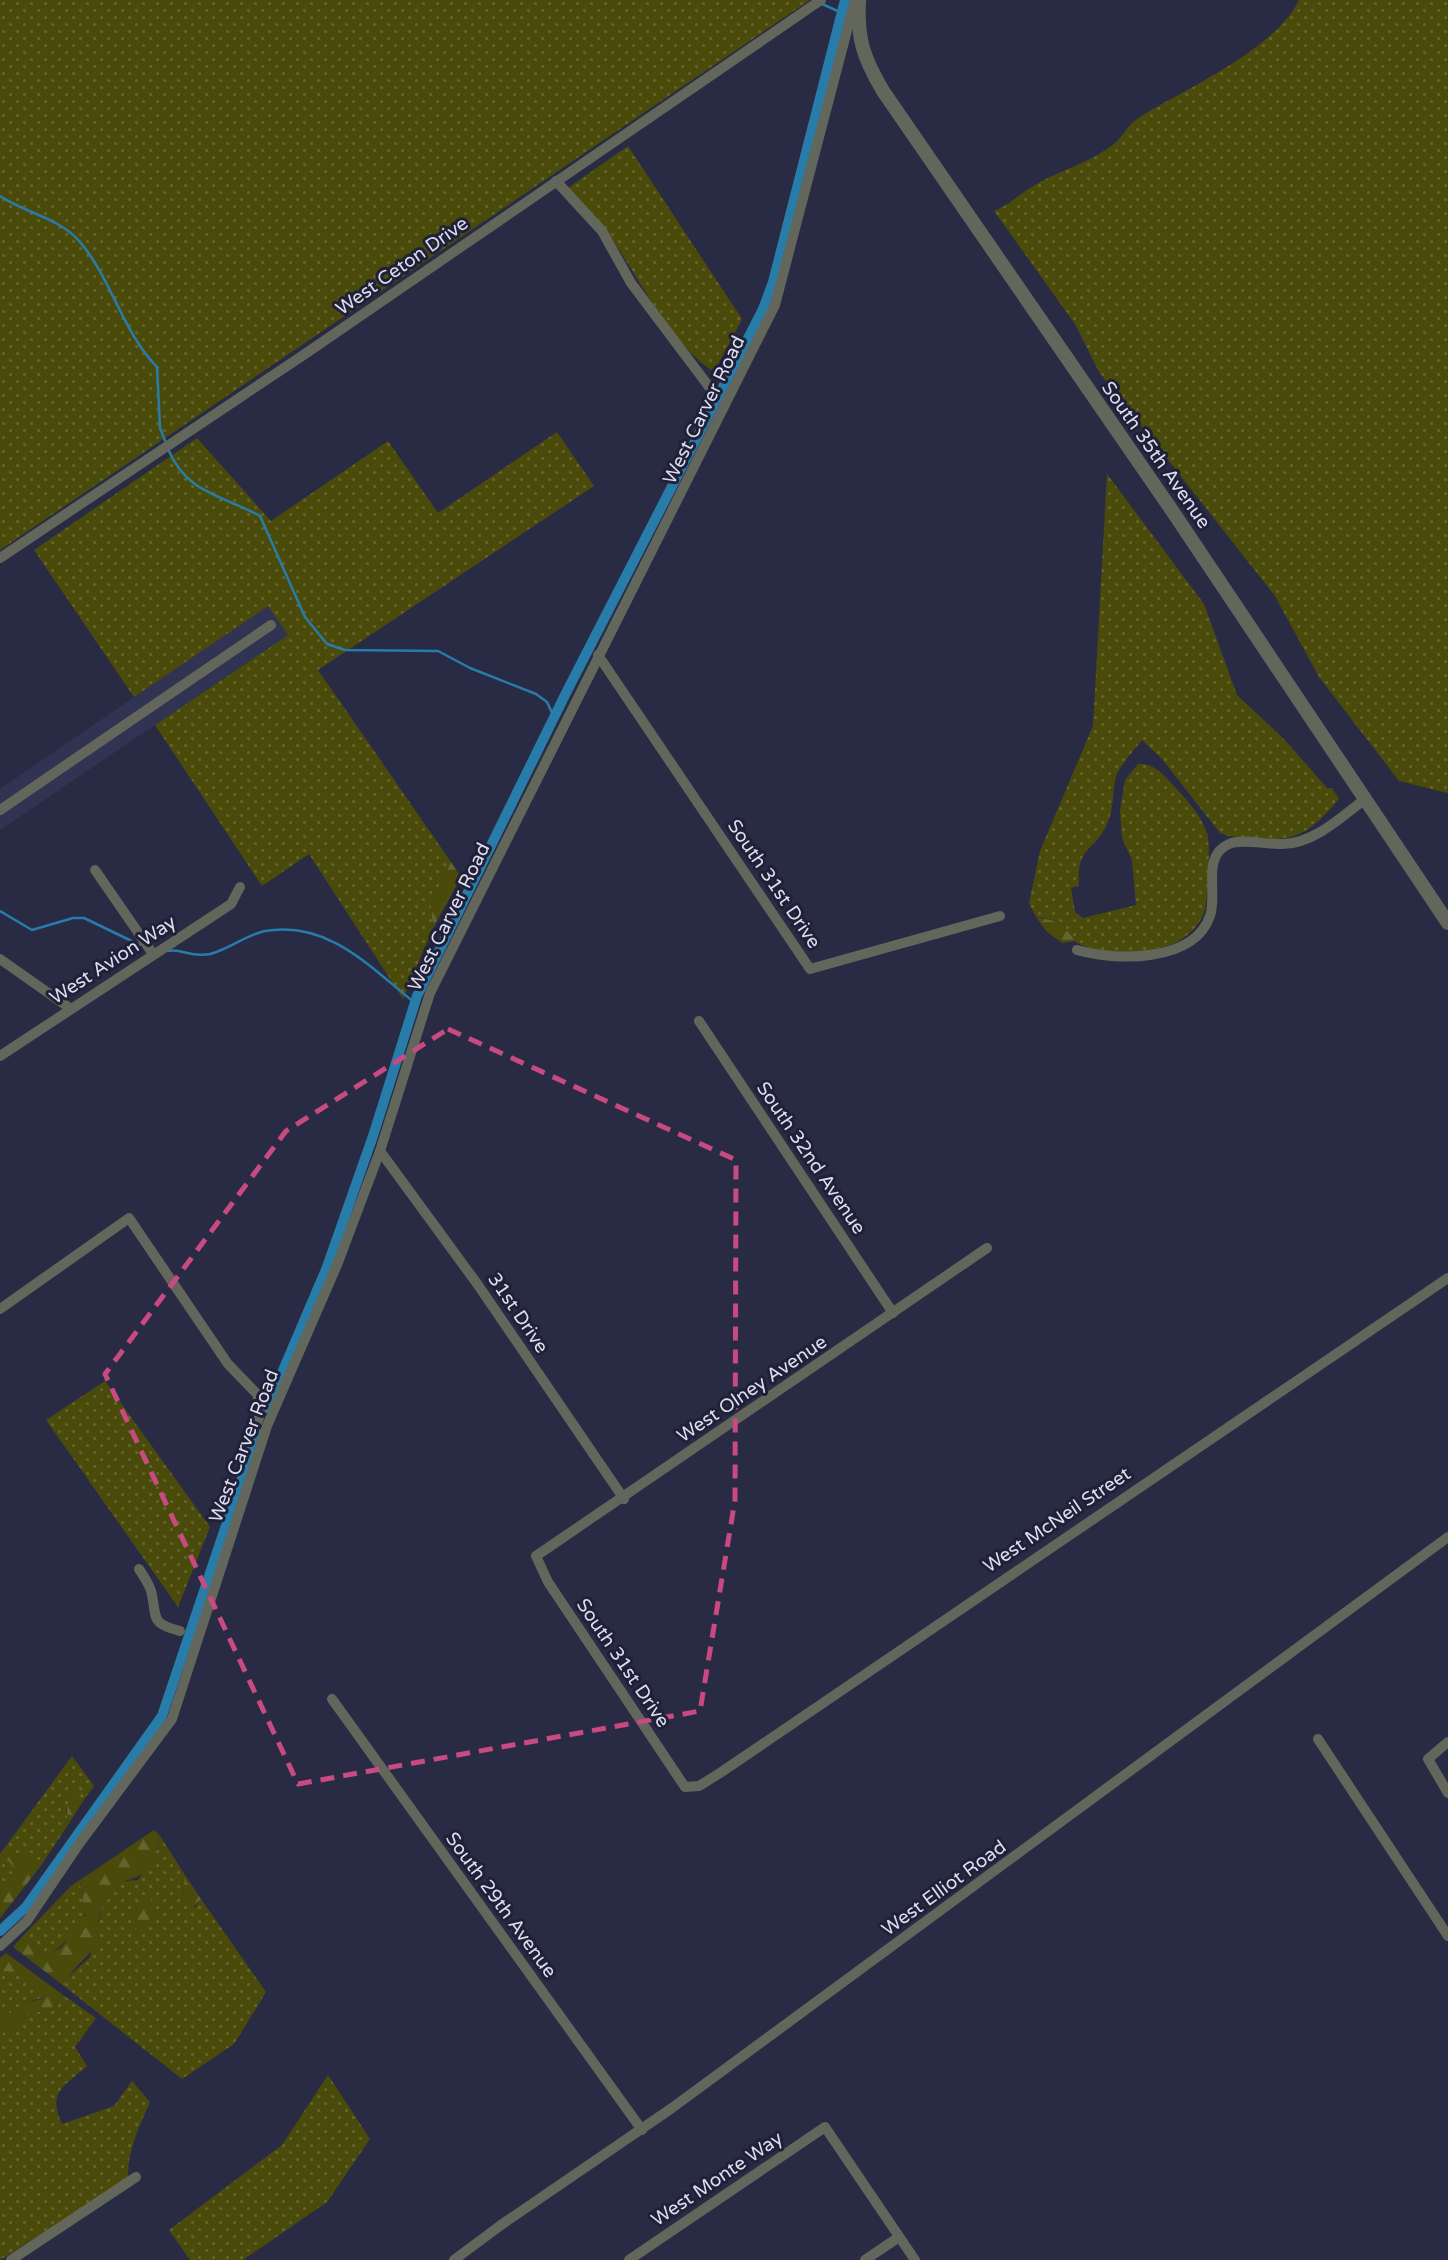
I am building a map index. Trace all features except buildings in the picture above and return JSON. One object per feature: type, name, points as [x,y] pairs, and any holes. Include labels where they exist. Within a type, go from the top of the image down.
[{"type":"street","name":"West Ceton Drive","points":[[0,558],[821,0]]},
{"type":"street","name":"West Carver Road","points":[[0,1946],[27,1921],[79,1844],[172,1720],[185,1685],[214,1579],[267,1426],[337,1265],[380,1151],[430,993],[598,656],[713,435],[775,305],[857,0]]},
{"type":"street","name":"South 35th Avenue","points":[[857,0],[857,32],[860,44],[883,90],[1173,512],[1448,923]]},
{"type":"street","points":[[555,181],[602,231],[631,283],[713,392]]},
{"type":"street","points":[[0,810],[271,625]]},
{"type":"street","name":"South 31st Drive","points":[[598,656],[810,969],[1000,916]]},
{"type":"street","points":[[1077,950],[1100,957],[1127,958],[1168,950],[1191,942],[1202,932],[1211,915],[1212,862],[1217,852],[1230,843],[1285,845],[1306,839],[1365,799]]},
{"type":"street","points":[[95,870],[153,954]]},
{"type":"street","name":"West Avion Way","points":[[0,1056],[231,904],[240,887]]},
{"type":"street","points":[[0,959],[71,1009]]},
{"type":"street","name":"South 32nd Avenue","points":[[699,1021],[893,1313]]},
{"type":"street","name":"31st Drive","points":[[380,1151],[478,1284],[624,1499]]},
{"type":"street","points":[[0,1309],[129,1218],[221,1354],[257,1394],[261,1409],[258,1421]]},
{"type":"street","name":"West Olney Avenue","points":[[536,1556],[624,1499],[987,1248]]},
{"type":"street","name":"West McNeil Street","points":[[685,1787],[699,1786],[720,1773],[1448,1278]]},
{"type":"street","name":"West Elliot Road","points":[[454,2260],[642,2130],[1448,1537]]},
{"type":"street","name":"South 31st Drive","points":[[536,1556],[548,1582],[685,1787]]},
{"type":"street","points":[[139,1569],[152,1593],[156,1620],[162,1626],[180,1631]]},
{"type":"street","name":"South 29th Avenue","points":[[332,1699],[642,2130]]},
{"type":"street","points":[[1318,1739],[1448,1936]]},
{"type":"street","points":[[1448,1742],[1428,1759],[1448,1793]]},
{"type":"street","name":"West Monte Way","points":[[629,2260],[825,2127],[900,2237]]},
{"type":"street","points":[[12,2260],[136,2176]]},
{"type":"street","points":[[865,2260],[900,2237],[915,2260]]},
{"type":"highlighted area","points":[[448,1029],[736,1160],[735,1500],[700,1711],[298,1784],[105,1374],[286,1131]]},
{"type":"shaded area","points":[[268,605],[288,635],[0,830],[0,789]]},
{"type":"green space","points":[[0,0],[810,0],[0,550]]},
{"type":"green space","points":[[1299,0],[1448,0],[1448,793],[1399,781],[1319,677],[1275,596],[1099,372],[1075,324],[994,211],[1040,182],[1106,150],[1137,119],[1249,52],[1287,19]]},
{"type":"green space","points":[[628,146],[742,319],[714,372],[682,343],[604,228],[568,188]]},
{"type":"green space","points":[[557,432],[594,486],[318,670],[451,862],[431,904],[433,928],[403,999],[309,854],[262,886],[155,725],[288,635],[268,606],[134,697],[34,550],[197,438],[271,521],[388,441],[438,513]]},
{"type":"green space","points":[[1107,474],[1204,604],[1237,695],[1284,739],[1327,788],[1332,788],[1339,799],[1313,826],[1290,837],[1264,839],[1228,836],[1220,833],[1162,759],[1142,740],[1119,770],[1107,824],[1080,863],[1079,886],[1071,888],[1075,912],[1083,918],[1136,905],[1132,860],[1122,838],[1120,811],[1125,780],[1138,764],[1149,765],[1162,773],[1201,819],[1208,839],[1208,885],[1204,913],[1188,934],[1164,947],[1124,953],[1097,950],[1075,941],[1055,922],[1036,917],[1029,903],[1040,851],[1093,726]]},
{"type":"green space","points":[[451,862],[461,877],[433,928],[431,904]]},
{"type":"green space","points":[[1036,917],[1059,922],[1076,941],[1062,943],[1046,931]]},
{"type":"green space","points":[[105,1381],[210,1527],[178,1607],[46,1420]]},
{"type":"green space","points":[[72,1756],[94,1786],[85,1798],[78,1789],[66,1810],[68,1825],[40,1867],[25,1855],[3,1850]]},
{"type":"green space","points":[[79,1789],[85,1798],[68,1825],[68,1805]]},
{"type":"green space","points":[[154,1830],[160,1836],[152,1862],[142,1873],[118,1882],[112,1889],[99,1917],[99,1941],[69,1975],[64,1986],[13,1947],[21,1938],[46,1955],[61,1948],[85,1916],[80,1880]]},
{"type":"green space","points":[[160,1836],[185,1875],[183,1896],[195,1908],[201,1899],[266,1992],[234,2044],[182,2079],[64,1986],[66,1979],[90,1957],[104,1899],[118,1882],[138,1880],[158,1848]]},
{"type":"green space","points":[[3,1850],[26,1855],[40,1867],[0,1918],[0,1891],[14,1873],[14,1867],[0,1853]]},
{"type":"green space","points":[[0,1853],[14,1867],[14,1874],[0,1891]]},
{"type":"green space","points":[[185,1875],[201,1899],[191,1910],[183,1897]]},
{"type":"green space","points":[[80,1880],[84,1918],[68,1939],[46,1955],[21,1938],[72,1885]]},
{"type":"green space","points":[[149,1893],[153,1909],[152,1919],[142,1932],[137,1931],[131,1921],[137,1904]]},
{"type":"green space","points":[[6,1953],[63,1995],[51,2009],[32,2013],[0,2035],[0,2021],[25,2002],[43,1999],[44,1993],[25,1975],[14,1971],[0,1972],[0,1958]]},
{"type":"green space","points":[[13,1969],[33,1979],[44,1992],[43,1998],[25,2002],[0,2021],[0,1972]]},
{"type":"green space","points":[[63,1995],[96,2018],[75,2047],[87,2066],[60,2090],[57,2097],[56,2104],[62,2124],[114,2106],[132,2081],[150,2102],[132,2149],[128,2179],[0,2260],[0,2035],[32,2013],[51,2009]]},
{"type":"green space","points":[[328,2075],[370,2139],[327,2202],[243,2260],[190,2260],[169,2230],[282,2145]]},
{"type":"waterway","points":[[267,1408],[327,1267],[373,1136],[417,996],[566,693],[763,309],[773,282],[845,0]]},
{"type":"waterway","points":[[820,3],[842,13]]},
{"type":"waterway","points":[[0,196],[63,227],[80,242],[91,257],[135,338],[157,367],[160,428],[166,443]]},
{"type":"waterway","points":[[168,449],[176,464],[195,484],[260,516],[305,617],[327,644],[345,650],[438,651],[470,668],[536,694],[547,702],[554,717]]},
{"type":"waterway","points":[[0,911],[32,930],[73,918],[84,918],[140,945]]},
{"type":"waterway","points":[[168,951],[210,954],[265,931],[288,929],[309,933],[347,949],[415,1003]]},
{"type":"waterway","points":[[0,1931],[26,1907],[162,1716],[257,1433]]}]
